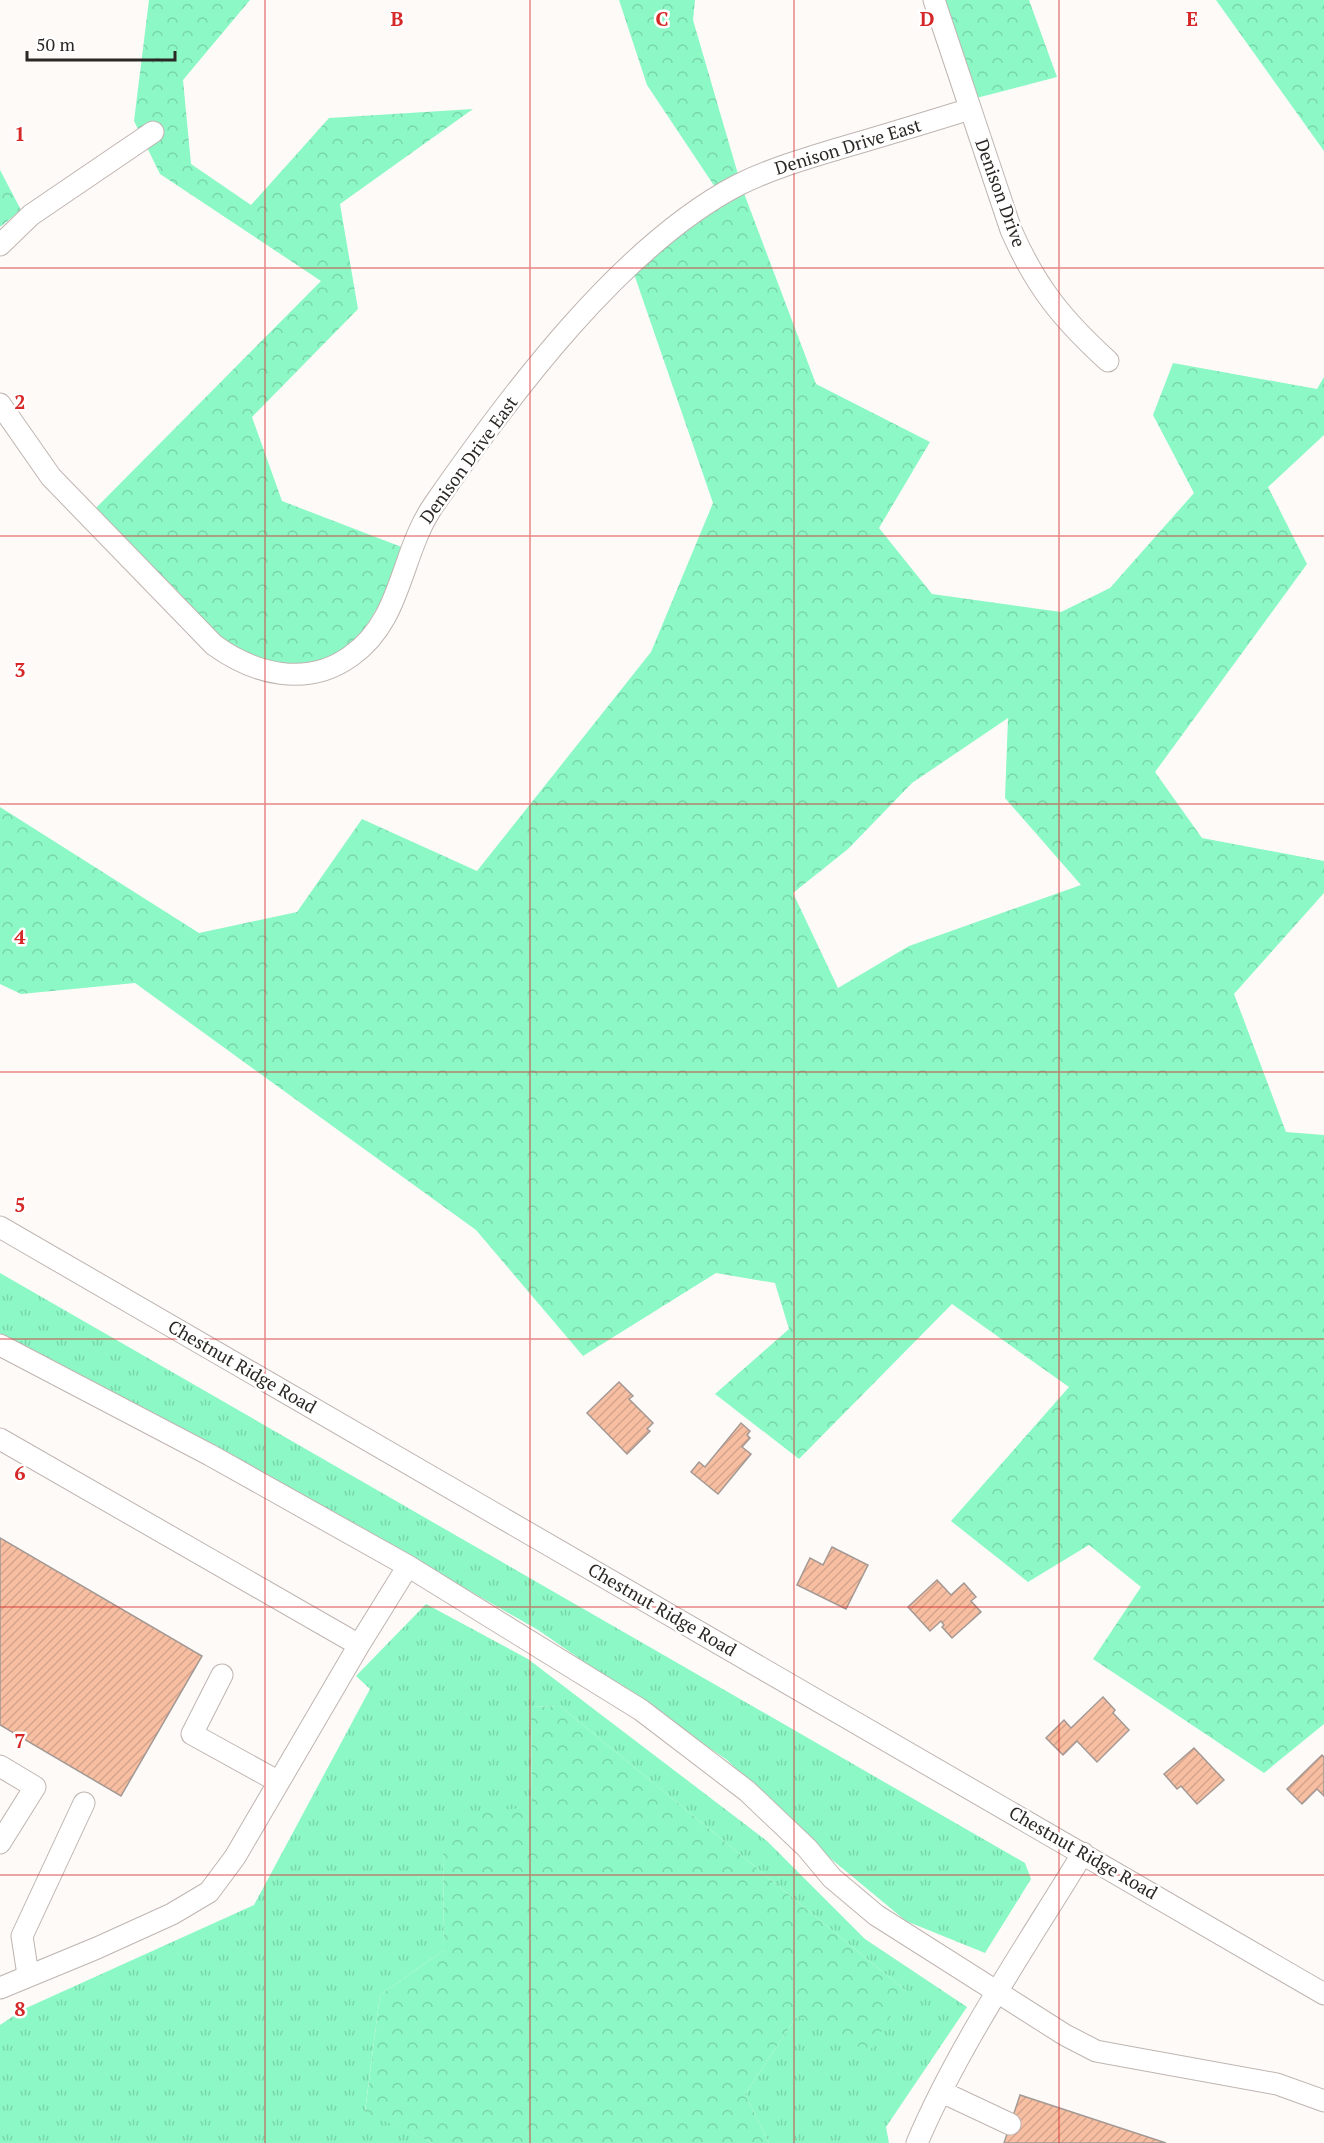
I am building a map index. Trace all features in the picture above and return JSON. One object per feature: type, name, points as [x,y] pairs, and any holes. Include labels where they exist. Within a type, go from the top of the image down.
[{"type":"street","name":"Denison Drive","points":[[934,0],[1011,230],[1027,266],[1039,287],[1077,332],[1108,361]]},
{"type":"street","name":"Denison Drive East","points":[[0,404],[51,477],[214,645],[236,661],[259,671],[291,674],[328,668],[349,658],[382,626],[393,605],[418,533],[433,505],[522,387],[584,313],[674,226],[731,189],[780,166],[970,109]]},
{"type":"street","points":[[0,245],[31,215],[153,132]]},
{"type":"street","name":"Chestnut Ridge Road","points":[[0,1227],[1324,1994]]},
{"type":"street","points":[[0,1345],[210,1455],[408,1566],[641,1710],[747,1791],[807,1848],[832,1878],[876,1915],[1065,2036],[1096,2050],[1277,2084],[1324,2101]]},
{"type":"street","points":[[0,1439],[359,1645]]},
{"type":"street","points":[[0,1988],[172,1914],[209,1892],[235,1857],[408,1566]]},
{"type":"street","points":[[222,1675],[192,1734],[279,1782]]},
{"type":"street","points":[[0,1766],[35,1787],[1,1841]]},
{"type":"street","points":[[28,1975],[22,1936],[84,1803]]},
{"type":"street","points":[[917,2143],[942,2092],[997,1994],[1083,1853]]},
{"type":"street","points":[[942,2092],[1010,2124]]},
{"type":"green space","points":[[149,0],[250,0],[183,80],[191,164],[251,205],[329,118],[473,109],[340,204],[358,309],[252,417],[282,501],[412,551],[349,654],[257,674],[84,520],[321,281],[160,174],[134,121]]},
{"type":"green space","points":[[619,0],[695,0],[693,20],[742,188],[816,384],[930,442],[879,528],[932,594],[1061,612],[1110,588],[1194,493],[1153,415],[1173,363],[1317,389],[1324,377],[1324,435],[1268,487],[1307,564],[1155,772],[1202,838],[1324,861],[1324,893],[1234,994],[1286,1132],[1324,1135],[1324,1724],[1264,1773],[1093,1659],[1141,1587],[1089,1545],[1028,1582],[951,1521],[1069,1387],[952,1304],[799,1459],[715,1394],[789,1329],[775,1283],[716,1273],[583,1356],[476,1230],[135,983],[21,994],[0,984],[0,807],[199,933],[297,912],[362,819],[477,871],[651,652],[713,503],[634,274],[721,196],[647,85]],"holes":[[[1008,718],[1005,798],[1081,885],[909,946],[838,988],[793,893],[848,849],[912,783]]]},
{"type":"green space","points":[[924,0],[1029,0],[1057,77],[957,103]]},
{"type":"green space","points":[[1216,0],[1324,0],[1324,151]]},
{"type":"green space","points":[[0,170],[21,210],[0,227]]},
{"type":"green space","points":[[0,1273],[1025,1863],[1031,1879],[985,1953],[906,1921],[807,1839],[727,1760],[538,1630],[271,1477],[0,1338]]},
{"type":"green space","points":[[426,1604],[528,1659],[767,1841],[865,1939],[967,2007],[886,2127],[889,2143],[769,2143],[745,2094],[797,2016],[906,1991],[560,1706],[531,1707],[532,1807],[443,1850],[444,1950],[380,1995],[365,2111],[433,2143],[0,2143],[0,2025],[24,2009],[254,1905],[370,1689],[356,1676]]},
{"type":"green space","points":[[560,1706],[906,1991],[869,2052],[797,2016],[745,2094],[769,2143],[433,2143],[365,2112],[380,1995],[444,1950],[443,1850],[466,1813],[532,1807],[531,1707]]},
{"type":"building","points":[[619,1382],[633,1396],[629,1399],[653,1423],[647,1429],[650,1431],[627,1454],[587,1413]]},
{"type":"building","points":[[741,1423],[750,1431],[747,1435],[750,1438],[742,1447],[751,1454],[718,1494],[691,1472],[699,1462],[705,1467]]},
{"type":"building","points":[[0,1538],[202,1656],[121,1796],[0,1725]]},
{"type":"building","points":[[832,1547],[868,1565],[846,1609],[797,1585],[810,1558],[823,1565]]},
{"type":"building","points":[[937,1580],[951,1595],[964,1583],[976,1597],[971,1601],[981,1612],[952,1638],[942,1627],[944,1625],[941,1621],[930,1631],[908,1607]]},
{"type":"building","points":[[1103,1697],[1115,1710],[1113,1713],[1129,1730],[1097,1762],[1077,1741],[1063,1755],[1046,1738],[1064,1720],[1071,1728]]},
{"type":"building","points":[[1194,1748],[1224,1780],[1197,1804],[1181,1786],[1177,1789],[1164,1774]]},
{"type":"building","points":[[1322,1755],[1324,1757],[1324,1796],[1317,1789],[1302,1804],[1287,1789]]},
{"type":"building","points":[[1020,2095],[1166,2143],[1004,2143]]}]
